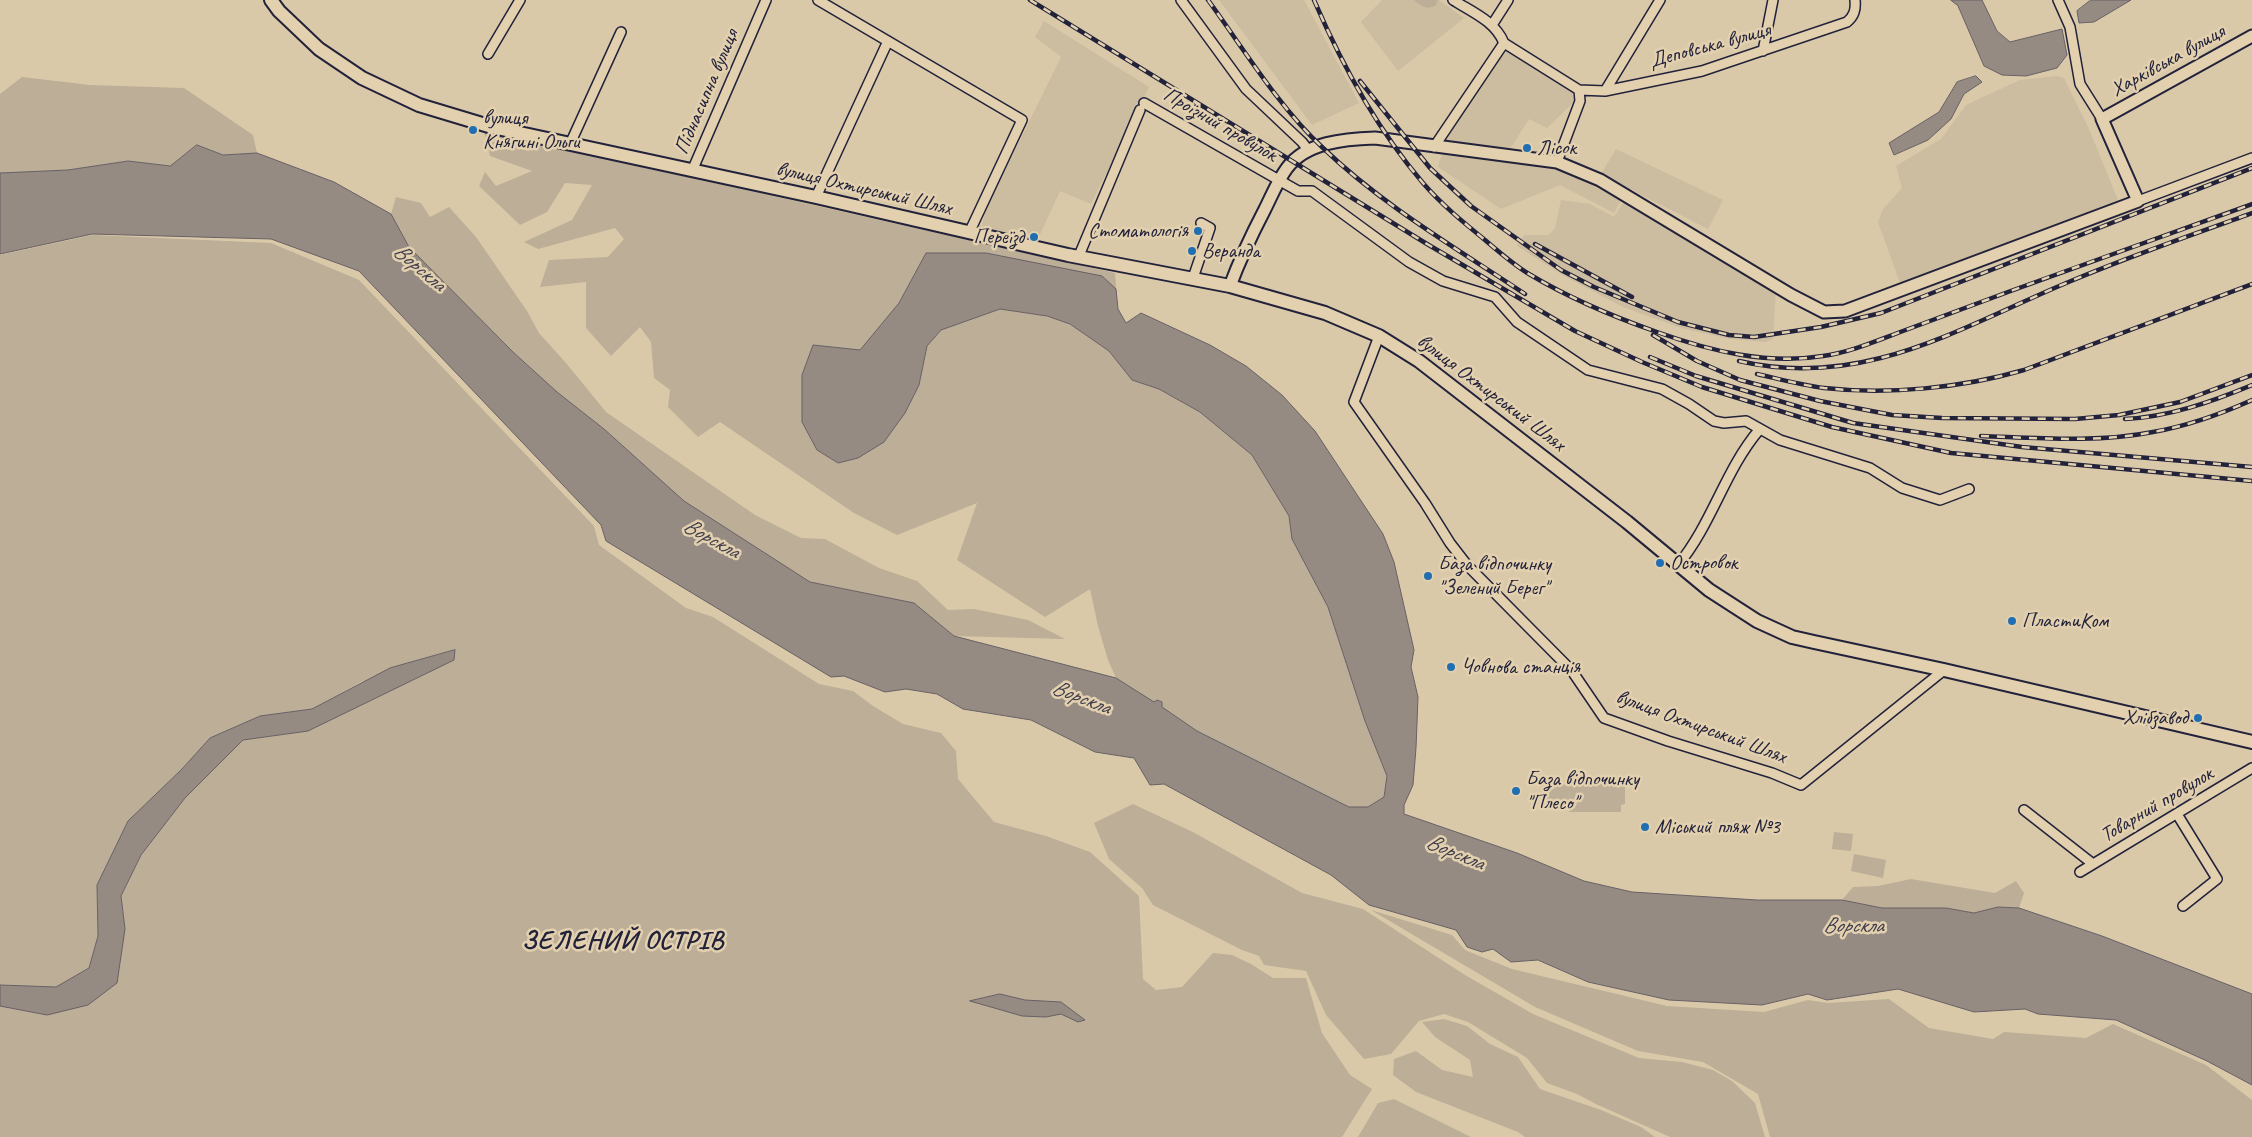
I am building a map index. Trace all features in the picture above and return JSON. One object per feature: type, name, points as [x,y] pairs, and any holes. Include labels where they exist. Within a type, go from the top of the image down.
[{"type":"main road","name":"вулиця Охтирський Шлях","points":[[271,0],[279,11],[319,49],[362,78],[419,105],[492,127],[1078,258],[1230,286],[1325,313],[1379,336],[1419,361],[1709,590],[1757,622],[1792,637],[1944,670],[2252,742]]},
{"type":"street","points":[[488,54],[520,0]]},
{"type":"street","name":"Піднасипна вулиця","points":[[692,171],[766,0]]},
{"type":"street","points":[[818,0],[1022,120],[969,233]]},
{"type":"street","points":[[1181,0],[1246,89],[1309,150]]},
{"type":"street","name":"Деповська вулиця","points":[[1453,0],[1492,25],[1500,34],[1504,43],[1579,90],[1604,91],[1702,71],[1846,22],[1853,17],[1856,9],[1855,0]]},
{"type":"street","points":[[1492,25],[1508,0]]},
{"type":"street","points":[[1604,91],[1660,0]]},
{"type":"street","points":[[1764,51],[1773,0]]},
{"type":"street","points":[[2058,0],[2070,27],[2080,84],[2102,119],[2138,201]]},
{"type":"street","points":[[570,144],[621,32]]},
{"type":"street","name":"Харківська вулиця","points":[[2102,119],[2252,36]]},
{"type":"street","points":[[816,198],[888,41]]},
{"type":"street","points":[[1434,147],[1504,43]]},
{"type":"street","points":[[1557,162],[1580,101],[1579,90]]},
{"type":"street","name":"Проїзний провулок","points":[[1078,258],[1142,107],[1279,180],[1243,252],[1230,286]]},
{"type":"street","points":[[1969,489],[1940,500],[1902,488],[1870,468],[1780,440],[1759,430],[1746,421],[1724,423],[1714,421],[1690,404],[1662,389],[1588,370],[1572,361],[1517,322],[1495,297],[1443,281],[1409,262],[1312,191],[1298,191],[1279,180],[1288,166],[1309,150],[1337,141],[1356,138],[1375,138],[1557,162],[1600,180],[1782,290],[1824,312],[1845,311],[2252,158]]},
{"type":"street","points":[[1193,278],[1210,228],[1201,224]]},
{"type":"street","name":"вулиця Охтирський Шлях","points":[[1379,336],[1354,402],[1462,558],[1572,671],[1604,718],[1668,741],[1772,773],[1800,785],[1944,670]]},
{"type":"street","points":[[1678,564],[1690,550],[1744,448],[1759,430]]},
{"type":"street","name":"Товарний провулок","points":[[2080,872],[2252,768]]},
{"type":"street","points":[[2024,810],[2093,864]]},
{"type":"street","points":[[2177,814],[2217,879],[2183,906]]},
{"type":"shaded area","points":[[1219,0],[1304,0],[1359,103],[1312,125]]},
{"type":"shaded area","points":[[1382,0],[1439,0],[1464,18],[1398,71],[1361,22]]},
{"type":"shaded area","points":[[1414,0],[1438,0],[1436,5],[1427,8]]},
{"type":"shaded area","points":[[1044,21],[1149,87],[1091,204],[1060,191],[1038,239],[1027,233],[1024,238],[981,228],[987,207],[1061,57],[1035,37]]},
{"type":"shaded area","points":[[1507,50],[1572,89],[1574,102],[1547,128],[1529,119],[1510,149],[1448,146],[1445,138]]},
{"type":"shaded area","points":[[2057,76],[2064,78],[2089,129],[2118,200],[1900,283],[1878,222],[1883,209],[1902,188],[1896,166],[1941,139],[1966,105],[2020,80]]},
{"type":"shaded area","points":[[22,77],[90,85],[184,88],[253,135],[257,153],[223,155],[197,145],[171,166],[128,161],[68,170],[0,173],[0,94]]},
{"type":"shaded area","points":[[484,131],[1115,273],[1118,309],[1116,289],[926,253],[899,303],[860,350],[802,375],[802,422],[817,450],[838,463],[919,385],[927,346],[941,330],[1000,309],[1047,316],[1070,324],[1109,351],[1132,380],[1159,389],[1200,412],[1252,455],[1289,516],[1292,539],[1328,607],[1365,721],[1387,776],[1384,797],[1368,807],[1349,807],[1197,731],[1116,678],[1108,660],[1098,626],[1090,589],[1045,617],[957,560],[977,503],[897,535],[854,513],[720,422],[698,437],[668,407],[670,390],[654,378],[651,342],[640,327],[611,356],[586,328],[586,282],[540,287],[549,260],[608,257],[624,239],[615,228],[538,249],[524,242],[572,220],[592,185],[565,183],[547,212],[520,225],[479,186],[485,172],[496,186],[532,171],[490,156]]},
{"type":"shaded area","points":[[1616,149],[1723,200],[1708,229],[1601,174]]},
{"type":"shaded area","points":[[1442,153],[1557,168],[1594,184],[1621,200],[1614,213],[1560,185],[1501,209],[1438,167]]},
{"type":"shaded area","points":[[396,197],[421,203],[430,217],[449,207],[476,237],[527,311],[539,333],[606,412],[755,515],[801,538],[825,539],[879,568],[917,581],[948,610],[974,609],[1028,620],[1065,639],[954,636],[914,603],[810,582],[684,501],[604,429],[557,392],[513,352],[409,247],[391,214]]},
{"type":"shaded area","points":[[1561,200],[1590,204],[1614,217],[1624,201],[1776,289],[1773,339],[1766,342],[1730,339],[1681,328],[1623,307],[1566,277],[1517,246],[1524,235],[1549,235],[1555,228]]},
{"type":"shaded area","points":[[92,235],[271,243],[359,280],[594,526],[599,545],[686,608],[713,617],[819,684],[853,691],[873,706],[903,724],[941,733],[956,751],[958,779],[994,822],[1046,836],[1090,852],[1139,896],[1143,979],[1156,990],[1182,987],[1213,953],[1232,955],[1273,978],[1306,978],[1322,1033],[1350,1075],[1372,1089],[1342,1137],[0,1137],[0,1006],[47,1015],[125,929],[121,896],[141,855],[185,798],[243,740],[308,731],[365,680],[312,709],[260,716],[210,738],[182,769],[128,821],[97,885],[98,936],[89,968],[56,987],[0,985],[0,255]]},
{"type":"shaded area","points":[[1585,777],[1625,778],[1625,804],[1621,805],[1621,812],[1569,812],[1570,789],[1569,802],[1541,801],[1542,783],[1570,785],[1570,781],[1585,781]]},
{"type":"shaded area","points":[[1133,804],[1193,832],[1302,893],[1363,909],[1465,975],[1533,1014],[1639,1058],[1682,1062],[1713,1070],[1732,1081],[1755,1103],[1765,1137],[1670,1137],[1577,1094],[1547,1083],[1527,1058],[1468,1022],[1444,1014],[1419,1021],[1391,1054],[1364,1059],[1326,1015],[1306,971],[1264,965],[1259,956],[1242,950],[1153,905],[1142,888],[1109,859],[1094,823]]},
{"type":"shaded area","points":[[1834,832],[1853,834],[1851,851],[1832,849]]},
{"type":"shaded area","points":[[1854,854],[1886,860],[1883,878],[1851,871]]},
{"type":"shaded area","points":[[1911,879],[1995,893],[2016,881],[2024,893],[2019,908],[1998,907],[1974,913],[1946,908],[1882,908],[1842,900],[1853,887],[1878,886]]},
{"type":"shaded area","points":[[1371,910],[1452,935],[1465,950],[1512,969],[1667,1006],[1764,1012],[1808,1000],[1828,1003],[1889,999],[1929,1028],[1993,1039],[2004,1032],[2086,1038],[2113,1024],[2206,1065],[2252,1100],[2252,1137],[1770,1137],[1758,1094],[1703,1062],[1638,1051],[1535,1007]]},
{"type":"shaded area","points":[[1444,1019],[1467,1026],[1490,1044],[1518,1057],[1540,1089],[1601,1110],[1641,1127],[1655,1137],[1525,1137],[1518,1132],[1416,1092],[1393,1075],[1394,1059],[1416,1051],[1442,1070],[1473,1077],[1470,1060],[1435,1037],[1422,1022]]},
{"type":"shaded area","points":[[1394,1099],[1471,1137],[1358,1137],[1378,1103]]},
{"type":"water","points":[[1951,0],[1982,0],[1997,31],[2010,42],[2062,29],[2067,55],[2057,68],[2026,76],[2002,75],[1984,66],[1958,6]]},
{"type":"water","points":[[2091,0],[2131,0],[2094,22],[2079,23],[2077,11]]},
{"type":"water","points":[[1976,76],[1982,82],[1964,94],[1951,119],[1928,140],[1894,155],[1889,143],[1939,112],[1957,82]]},
{"type":"water","name":"Ворскла","points":[[197,145],[223,155],[257,153],[334,182],[391,214],[409,247],[513,352],[557,392],[604,429],[684,501],[810,582],[914,603],[954,636],[1116,678],[1154,702],[1157,700],[1162,702],[1162,707],[1197,731],[1349,807],[1368,807],[1384,797],[1387,776],[1365,721],[1328,607],[1292,539],[1289,516],[1252,455],[1200,412],[1159,389],[1132,380],[1109,351],[1070,324],[1047,316],[1000,309],[941,330],[927,346],[919,385],[905,413],[884,442],[858,458],[838,463],[817,450],[802,422],[802,375],[813,345],[860,350],[899,303],[926,253],[986,253],[1102,276],[1116,289],[1118,309],[1126,323],[1141,313],[1210,345],[1246,366],[1282,395],[1315,431],[1383,534],[1394,562],[1414,650],[1411,667],[1418,697],[1413,785],[1404,805],[1404,814],[1517,853],[1584,881],[1632,892],[1757,900],[1842,900],[1882,908],[1946,908],[1974,913],[1998,907],[2019,908],[2102,936],[2252,994],[2252,1085],[2207,1061],[2116,1020],[2038,1014],[2025,1009],[1974,1012],[1898,989],[1827,1000],[1808,994],[1762,1005],[1669,1000],[1588,982],[1538,960],[1511,962],[1493,949],[1482,952],[1467,947],[1456,930],[1369,905],[1331,875],[1164,784],[1150,785],[1134,758],[1095,752],[1031,720],[963,709],[937,694],[906,689],[885,692],[844,676],[831,677],[606,541],[601,525],[359,271],[271,239],[92,234],[0,254],[0,173],[68,170],[128,161],[170,166]]},
{"type":"water","points":[[455,650],[454,660],[308,731],[243,740],[185,798],[141,855],[121,896],[125,929],[117,983],[88,1005],[47,1015],[0,1006],[0,985],[56,987],[89,968],[98,936],[97,885],[128,821],[182,769],[210,738],[260,716],[312,709],[390,668]]},
{"type":"water","points":[[1000,994],[1025,1000],[1061,1002],[1085,1020],[1078,1022],[1061,1014],[1046,1017],[1022,1016],[970,1001]]},
{"type":"railway","points":[[1030,0],[1427,244],[1575,331],[1702,387],[1832,427],[1951,453],[2252,481]]},
{"type":"railway","points":[[1208,0],[1276,96],[1322,147],[1394,207],[1525,294]]},
{"type":"railway","points":[[1314,0],[1336,48],[1362,96],[1390,141],[1423,183],[1460,220],[1518,267],[1560,291],[1641,326],[1677,339],[1718,350],[1781,359],[1823,356],[1844,352],[2252,204]]},
{"type":"railway","points":[[1360,81],[1430,168],[1471,206],[1561,270],[1594,287],[1678,322],[1729,335],[1754,337],[1821,327],[1881,313],[2252,168]]},
{"type":"railway","points":[[1739,361],[1785,368],[1828,367],[1870,361],[1911,349],[1950,334],[2093,272],[2252,213]]},
{"type":"railway","points":[[1535,244],[1632,297]]},
{"type":"railway","points":[[1757,374],[1815,387],[1874,391],[1925,388],[1976,381],[2024,370],[2252,284]]},
{"type":"railway","points":[[1653,335],[1697,361],[1740,380],[1820,401],[1892,415],[1942,418],[2075,419],[2119,415],[2180,402],[2252,375]]},
{"type":"railway","points":[[1650,357],[1696,376],[1853,423],[2022,447],[2252,467]]},
{"type":"railway","points":[[2125,419],[2141,418],[2190,408],[2252,385]]},
{"type":"railway","points":[[1981,436],[2067,439],[2111,438],[2191,423],[2252,400]]},
{"type":"place","name":"вулиця Княгині Ольги","points":[[473,130]]},
{"type":"place","name":"Лісок","points":[[1527,148]]},
{"type":"place","name":"Стоматологія","points":[[1198,231]]},
{"type":"place","name":"Переїзд","points":[[1034,237]]},
{"type":"place","name":"Веранда","points":[[1192,251]]},
{"type":"place","name":"Островок","points":[[1660,563]]},
{"type":"place","name":"База відпочинку \"Зелений Берег\"","points":[[1428,576]]},
{"type":"place","name":"ПластиКом","points":[[2012,621]]},
{"type":"place","name":"Човнова станція","points":[[1451,667]]},
{"type":"place","name":"Хлібзавод","points":[[2198,718]]},
{"type":"place","name":"База відпочинку \"Плесо\"","points":[[1516,791]]},
{"type":"place","name":"Міський пляж №3","points":[[1645,827]]},
{"type":"district","name":"ЗЕЛЕНИЙ ОСТРІВ","points":[[623,941]]}]
